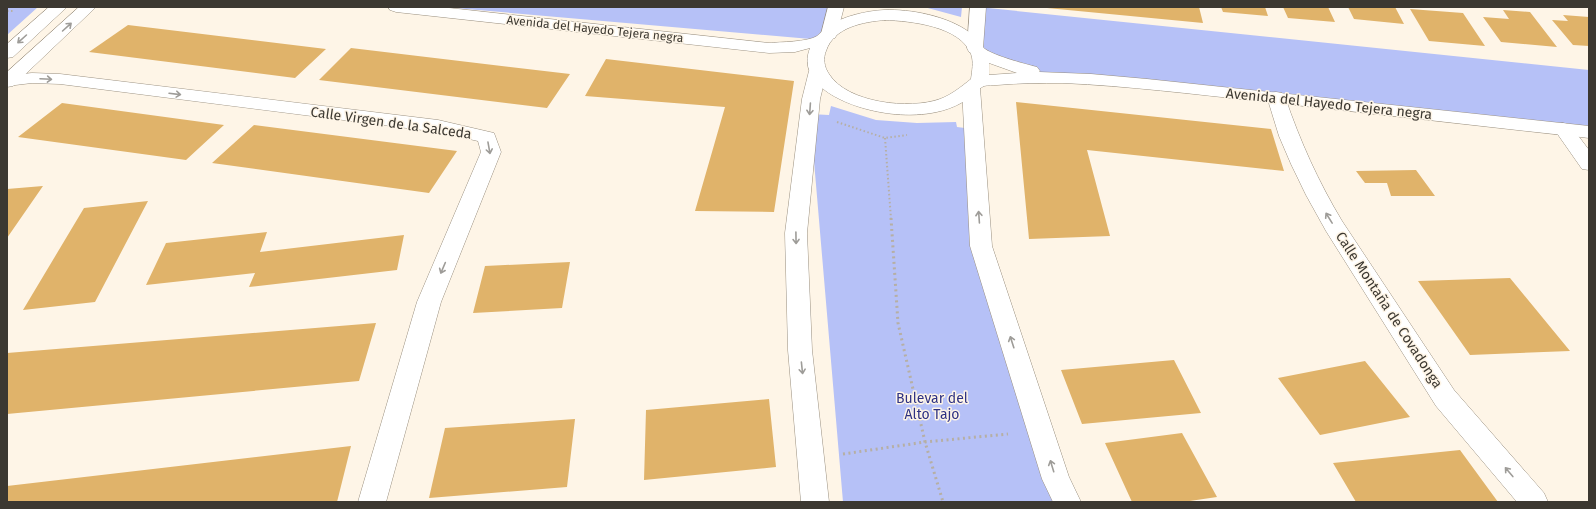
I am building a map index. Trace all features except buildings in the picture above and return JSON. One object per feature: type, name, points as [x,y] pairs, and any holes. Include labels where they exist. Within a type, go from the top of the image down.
[{"type":"street","points":[[7,53],[59,7]]},
{"type":"street","points":[[7,81],[88,7]]},
{"type":"street","name":"Avenida del Hayedo Tejera negra","points":[[396,7],[769,48],[795,47],[825,37]]},
{"type":"street","points":[[815,502],[800,350],[796,232],[811,99],[817,68],[817,51],[825,37],[836,7]]},
{"type":"street","points":[[978,7],[977,50],[982,68],[975,85],[981,246],[1056,479],[1067,502]]},
{"type":"street","points":[[825,37],[843,25],[867,17],[885,15],[905,16],[931,20],[952,28],[965,37],[977,50]]},
{"type":"street","name":"Avenida del Hayedo Tejera negra","points":[[769,48],[807,59],[817,68]]},
{"type":"street","name":"Avenida del Hayedo Tejera negra","points":[[977,50],[1014,67],[1070,78]]},
{"type":"street","points":[[817,68],[823,79],[840,92],[860,102],[882,107],[912,109],[931,107],[952,100],[975,85]]},
{"type":"street","name":"Calle Virgen de la Salceda","points":[[7,81],[32,78],[68,80],[438,126],[487,137],[491,152],[429,302],[372,502]]},
{"type":"street","name":"Avenida del Hayedo Tejera negra","points":[[975,85],[1009,78],[1070,78],[1276,97],[1589,132]]},
{"type":"street","name":"Calle Montaña de Covadonga","points":[[1276,97],[1289,136],[1304,170],[1316,195],[1334,226],[1445,398],[1534,502]]},
{"type":"street","points":[[1564,129],[1589,164]]},
{"type":"path","points":[[885,138],[898,323],[924,442],[943,502]]},
{"type":"path","points":[[810,458],[924,442],[1041,431]]},
{"type":"green space","points":[[7,7],[38,7],[7,35]]},
{"type":"green space","points":[[443,7],[835,7],[822,40]]},
{"type":"green space","points":[[924,7],[962,7],[961,17]]},
{"type":"green space","points":[[966,7],[978,7],[1589,70],[1589,132],[1070,78],[1034,71],[979,53],[978,8]]},
{"type":"green space","name":"Bulevar del Alto Tajo","points":[[831,106],[876,120],[917,123],[956,122],[957,127],[973,129],[981,246],[1073,502],[843,502],[810,114],[829,115]]}]
